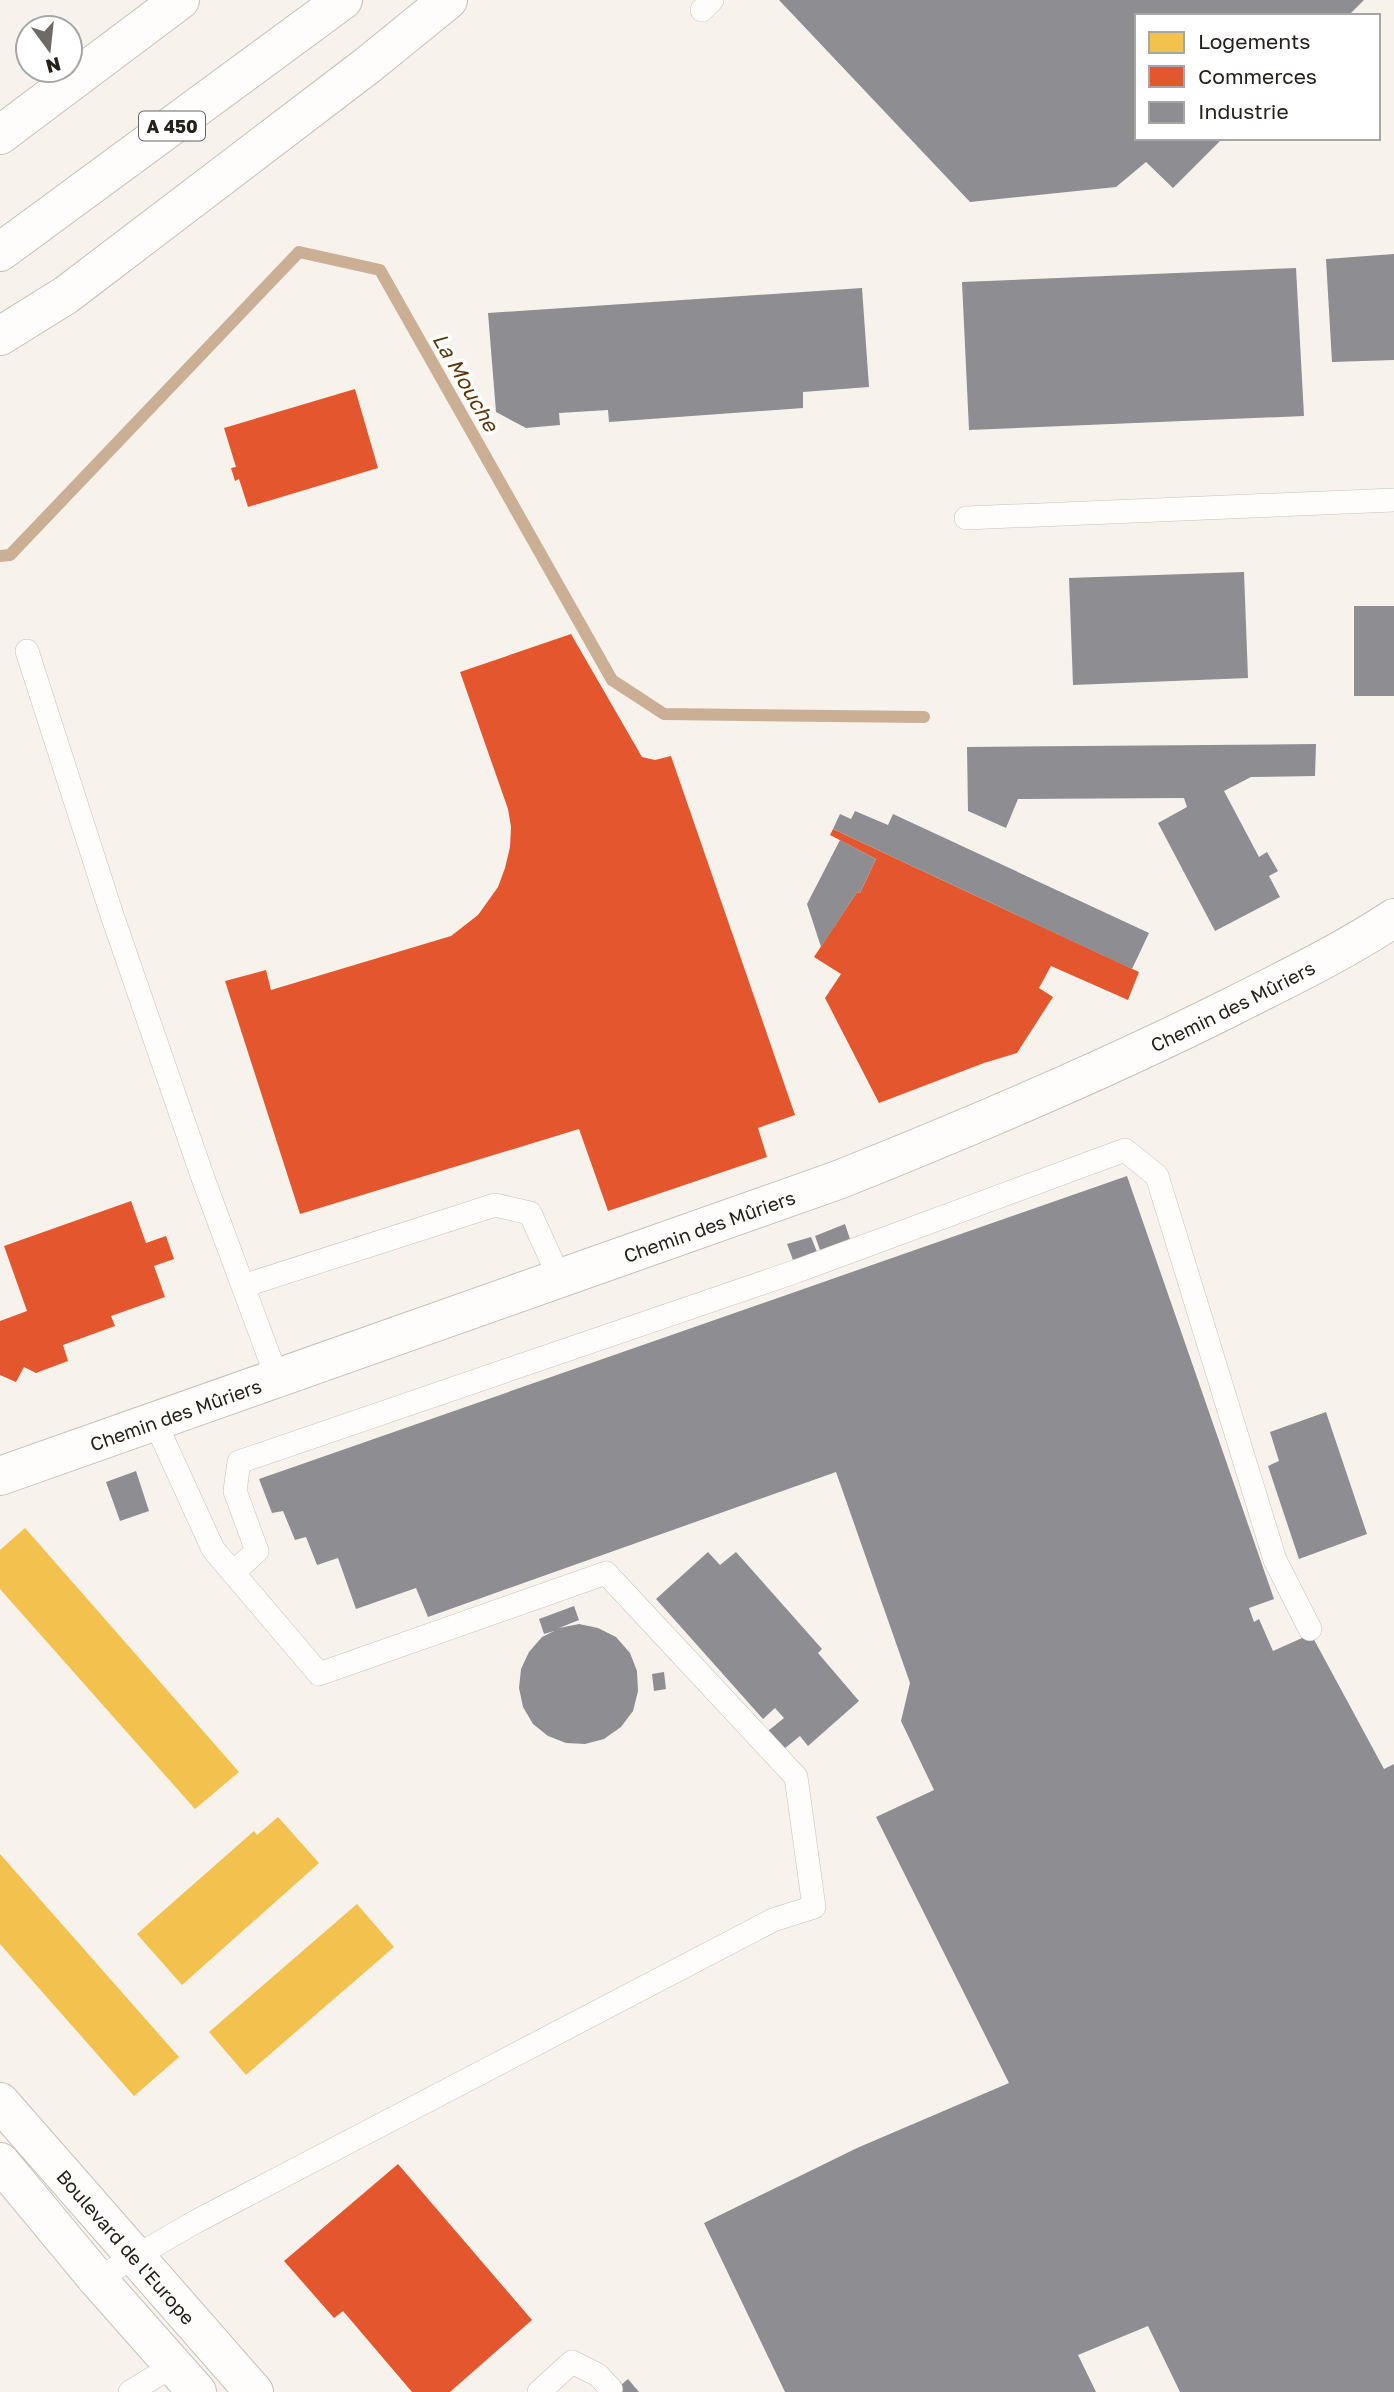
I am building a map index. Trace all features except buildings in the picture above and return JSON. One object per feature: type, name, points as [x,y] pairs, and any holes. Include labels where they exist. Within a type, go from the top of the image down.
[{"type":"main road","points":[[0,135],[180,0]]},
{"type":"main road","name":"A 450","points":[[0,252],[343,0]]},
{"type":"main road","points":[[0,336],[66,295],[368,65],[448,0]]},
{"type":"main road","points":[[0,364],[20,349],[66,295]]},
{"type":"main road","name":"Chemin des Mûriers","points":[[0,1476],[838,1180],[996,1116],[1159,1043],[1311,967],[1394,918]]},
{"type":"main road","name":"Boulevard de l'Europe","points":[[0,2102],[254,2392]]},
{"type":"main road","name":"Boulevard de l'Europe","points":[[0,2162],[97,2279],[186,2379]]},
{"type":"lane","points":[[966,518],[1394,500]]},
{"type":"lane","points":[[27,651],[112,915],[204,1181],[277,1378]]},
{"type":"lane","points":[[233,1573],[257,1551],[236,1492],[239,1462],[797,1271],[1125,1150],[1157,1176],[1275,1560],[1310,1629]]},
{"type":"lane","points":[[243,1286],[495,1205],[530,1213],[560,1279]]},
{"type":"lane","points":[[97,2279],[195,2222],[774,1920],[814,1907],[796,1777],[606,1573],[319,1674],[213,1549],[155,1422]]},
{"type":"lane","points":[[551,2388],[572,2362],[597,2375],[611,2389]]},
{"type":"lane","points":[[130,2392],[186,2379]]},
{"type":"waterway","name":"La Mouche","points":[[0,556],[10,555],[299,252],[380,270],[612,680],[664,714],[924,717]]}]
